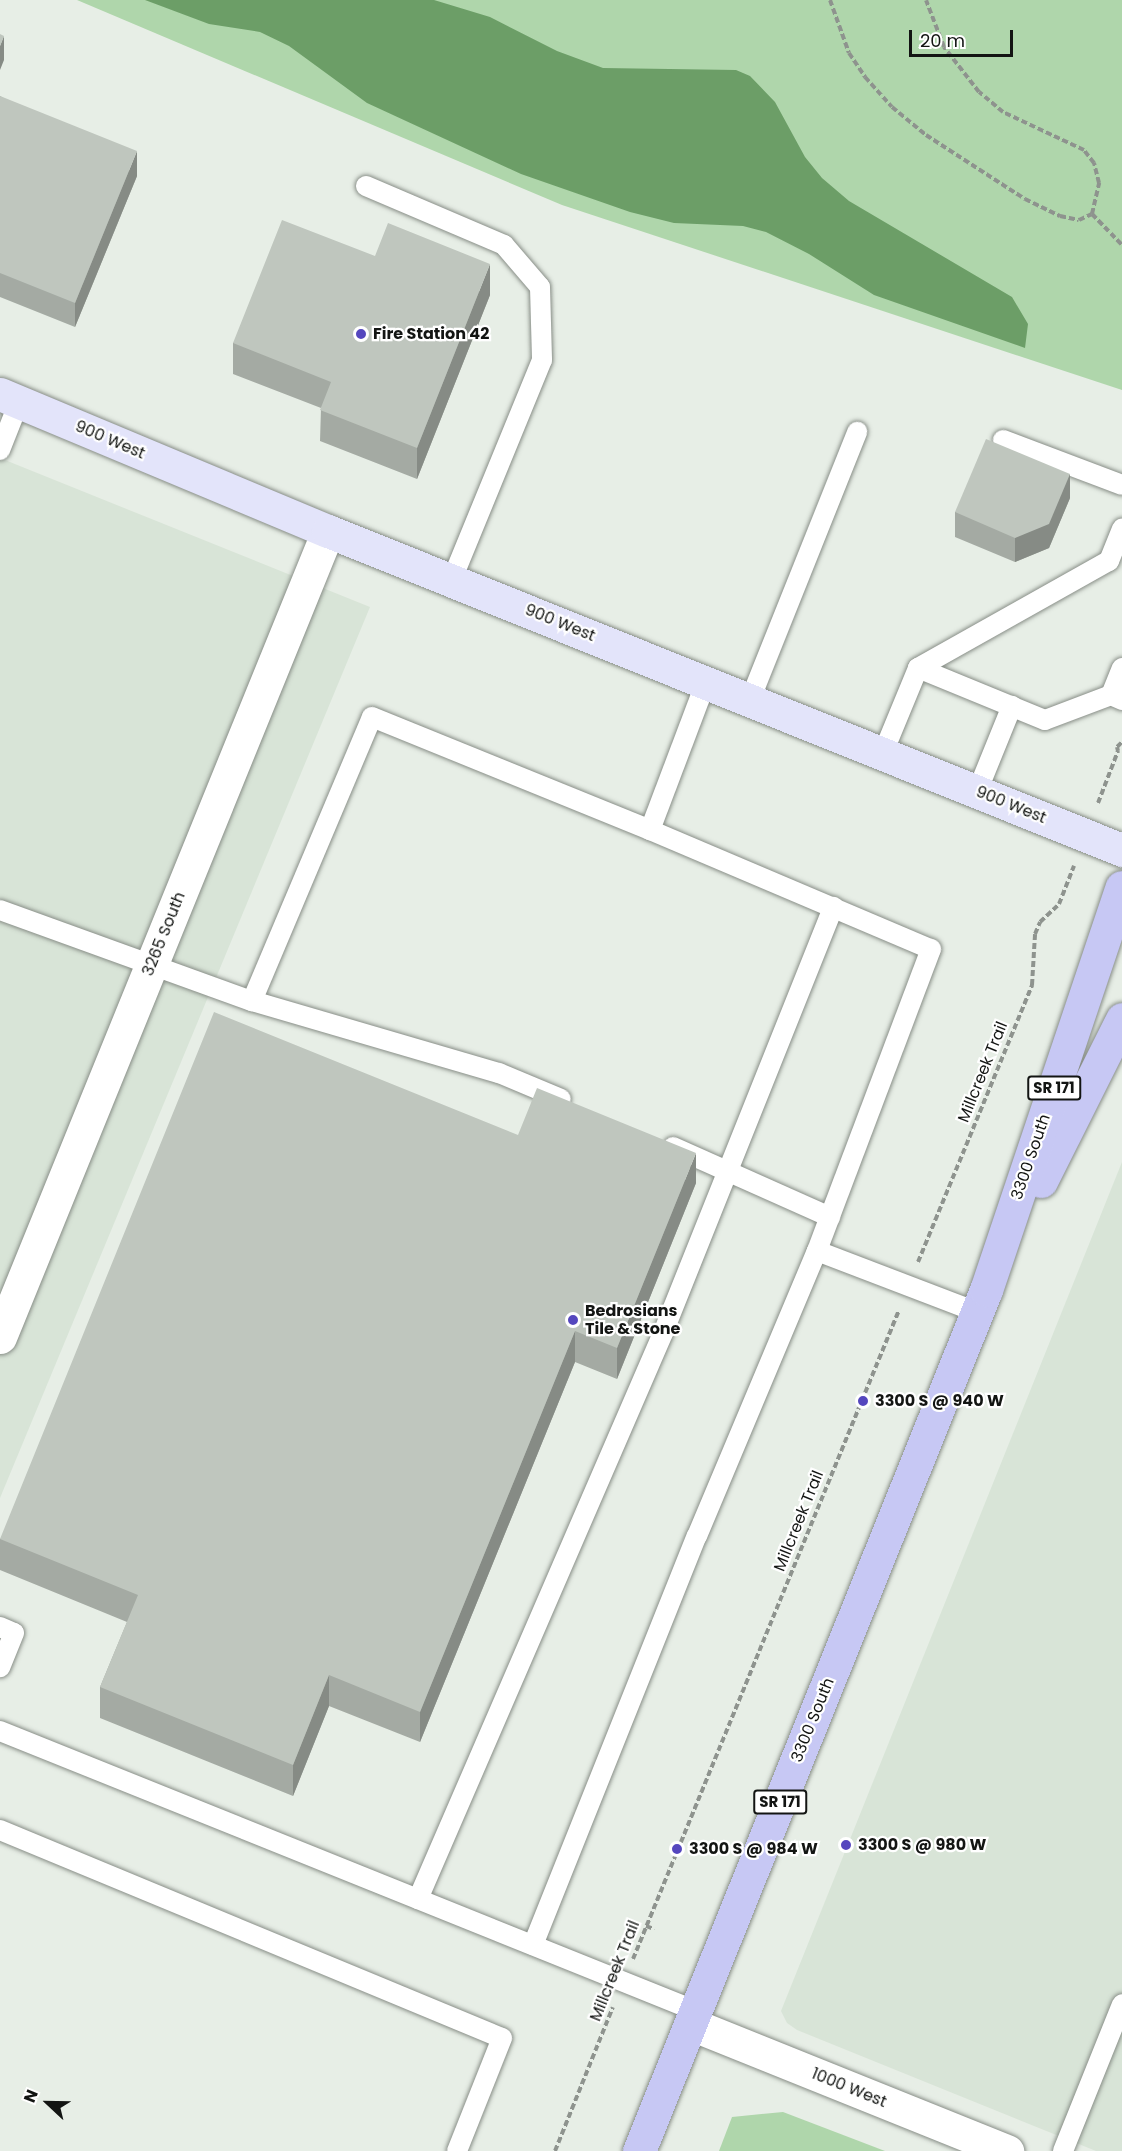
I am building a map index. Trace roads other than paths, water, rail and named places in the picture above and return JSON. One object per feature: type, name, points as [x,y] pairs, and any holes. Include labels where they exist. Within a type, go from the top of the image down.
[{"type":"main road","name":"900 West","points":[[10,398],[328,531],[1122,850]]},
{"type":"main road","name":"3300 South","points":[[639,2151],[982,1301],[1122,887]]},
{"type":"main road","name":"3300 South","points":[[982,1301],[1122,1018]]},
{"type":"street","name":"3265 South","points":[[0,1337],[328,531]]},
{"type":"street","name":"1000 West","points":[[693,2018],[1007,2151]]},
{"type":"lane","points":[[366,186],[504,245],[540,287],[542,360],[452,579]]},
{"type":"lane","points":[[0,450],[10,398]]},
{"type":"lane","points":[[750,700],[857,432]]},
{"type":"lane","points":[[1003,440],[1122,484]]},
{"type":"lane","points":[[883,753],[918,668],[1116,563],[1122,529]]},
{"type":"lane","points":[[918,668],[1045,720],[1116,698],[1122,668]]},
{"type":"lane","points":[[650,830],[706,682]]},
{"type":"lane","points":[[977,792],[1012,706]]},
{"type":"lane","points":[[252,1001],[372,717],[650,830],[931,949],[817,1251],[697,1536],[533,1945]]},
{"type":"lane","points":[[417,1899],[663,1333],[832,907]]},
{"type":"lane","points":[[0,910],[252,1001],[499,1073],[579,1107]]},
{"type":"lane","points":[[653,1139],[830,1217]]},
{"type":"lane","points":[[817,1251],[908,1286],[982,1301]]},
{"type":"lane","points":[[0,1627],[14,1633],[0,1667]]},
{"type":"lane","points":[[0,1731],[624,1982],[693,2018]]},
{"type":"lane","points":[[0,1830],[502,2038],[457,2151]]},
{"type":"lane","points":[[1063,2151],[1122,2004]]},
{"type":"place","name":"Fire Station 42","points":[[361,334]]},
{"type":"place","name":"Bedrosians Tile & Stone","points":[[573,1320]]},
{"type":"place","name":"3300 S @ 940 W","points":[[863,1401]]},
{"type":"place","name":"3300 S @ 980 W","points":[[846,1845]]},
{"type":"place","name":"3300 S @ 984 W","points":[[677,1849]]}]
